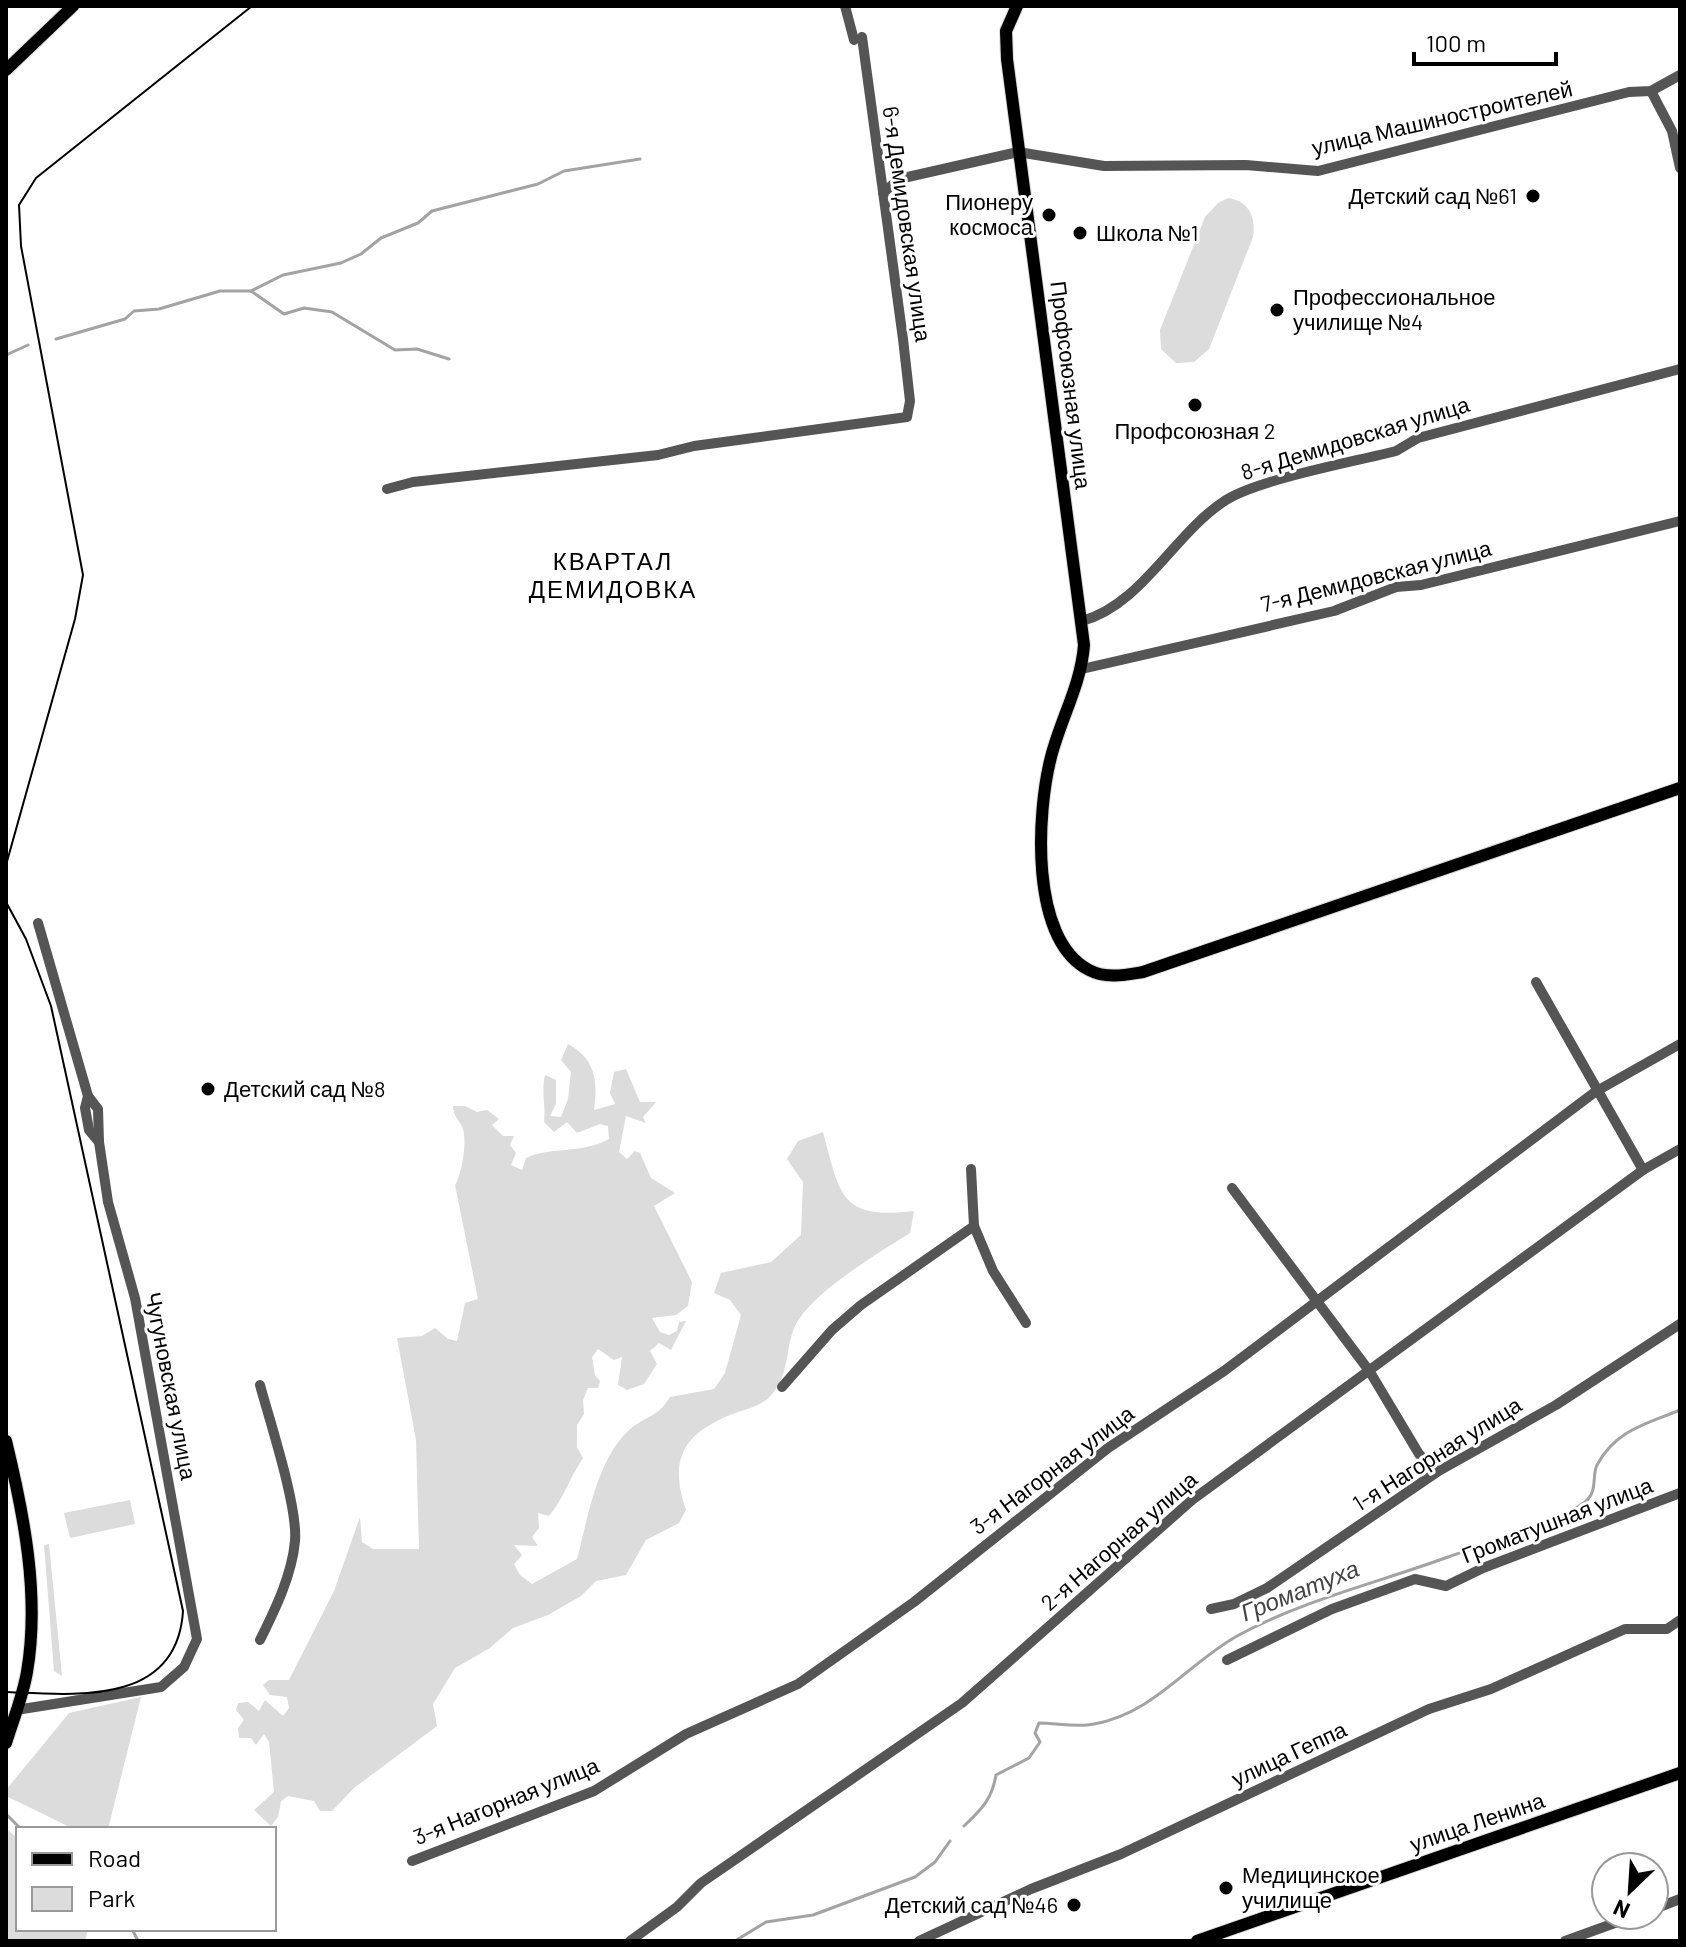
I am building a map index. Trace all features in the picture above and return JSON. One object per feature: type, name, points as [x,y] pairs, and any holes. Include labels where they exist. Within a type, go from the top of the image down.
[{"type":"main road","points":[[6,70],[73,6]]},
{"type":"main road","name":"Профсоюзная улица","points":[[1015,8],[1006,31],[1007,59],[1082,621],[1082,669],[1050,760],[1041,841],[1041,882],[1049,914],[1075,960],[1105,975],[1132,974],[1164,965],[1680,788]]},
{"type":"main road","points":[[6,1441],[30,1567],[27,1673],[6,1721]]},
{"type":"main road","points":[[6,1743],[11,1710]]},
{"type":"main road","name":"улица Ленина","points":[[1197,1941],[1680,1773]]},
{"type":"street","name":"6-я Демидовская улица","points":[[387,489],[413,482],[658,455],[694,446],[907,417],[910,401],[883,193],[858,38],[845,6]]},
{"type":"street","name":"улица Машиностроителей","points":[[1018,152],[1104,166],[1246,165],[1318,171],[1629,92],[1651,91],[1680,75]]},
{"type":"street","points":[[1651,91],[1676,130],[1680,168]]},
{"type":"street","points":[[883,193],[899,179],[1018,152]]},
{"type":"street","name":"8-я Демидовская улица","points":[[1082,621],[1112,608],[1216,508],[1249,490],[1396,451],[1418,438],[1680,369]]},
{"type":"street","name":"7-я Демидовская улица","points":[[1082,669],[1334,611],[1396,587],[1421,585],[1680,521]]},
{"type":"street","name":"Чугуновская улица","points":[[11,1710],[161,1687],[184,1667],[197,1639],[135,1298],[108,1202],[99,1142],[89,1130],[85,1108],[88,1096],[38,923]]},
{"type":"street","points":[[1536,982],[1595,1092],[1643,1170]]},
{"type":"street","name":"3-я Нагорная улица","points":[[412,1861],[594,1791],[686,1734],[798,1684],[914,1602],[1108,1448],[1224,1371],[1595,1092],[1680,1044]]},
{"type":"street","name":"2-я Нагорная улица","points":[[630,1941],[677,1907],[701,1883],[962,1703],[1192,1500],[1643,1170],[1680,1149]]},
{"type":"street","points":[[971,1169],[974,1226],[993,1271],[1026,1323]]},
{"type":"street","points":[[1232,1188],[1370,1372],[1419,1454],[1437,1472]]},
{"type":"street","points":[[782,1387],[832,1330],[861,1305],[974,1226]]},
{"type":"street","name":"1-я Нагорная улица","points":[[1211,1609],[1234,1604],[1267,1588],[1437,1472],[1556,1405],[1680,1324]]},
{"type":"street","points":[[260,1385],[285,1478],[295,1540],[278,1603],[260,1640]]},
{"type":"street","name":"Громатушная улица","points":[[1227,1660],[1332,1609],[1415,1579],[1446,1586],[1483,1568],[1680,1493]]},
{"type":"street","name":"улица Геппа","points":[[919,1941],[1031,1889],[1121,1854],[1429,1709],[1491,1689],[1625,1629],[1667,1629],[1680,1620]]},
{"type":"street","points":[[1565,1941],[1593,1931]]},
{"type":"green space","points":[[1228,198],[1250,211],[1253,237],[1209,349],[1194,362],[1176,363],[1161,349],[1160,330],[1205,217],[1218,203]]},
{"type":"green space","points":[[568,1044],[590,1064],[596,1090],[594,1110],[615,1104],[610,1093],[614,1072],[626,1069],[640,1102],[656,1102],[643,1117],[646,1123],[626,1116],[619,1152],[627,1159],[635,1151],[640,1153],[651,1178],[675,1193],[654,1206],[692,1282],[688,1306],[676,1315],[652,1318],[660,1332],[669,1335],[677,1331],[679,1322],[686,1321],[671,1350],[659,1343],[650,1351],[657,1364],[644,1384],[627,1390],[618,1385],[622,1357],[614,1360],[598,1349],[592,1357],[595,1375],[600,1381],[598,1388],[588,1388],[583,1400],[584,1414],[577,1425],[577,1447],[583,1458],[549,1516],[538,1513],[539,1528],[532,1537],[538,1546],[514,1545],[522,1555],[514,1564],[520,1575],[532,1584],[577,1559],[600,1475],[616,1445],[627,1432],[660,1410],[670,1397],[714,1389],[725,1373],[741,1315],[730,1300],[714,1293],[721,1273],[771,1262],[801,1235],[803,1182],[787,1159],[798,1141],[823,1132],[834,1172],[847,1198],[857,1207],[871,1211],[914,1211],[910,1233],[850,1272],[808,1307],[794,1328],[783,1374],[769,1398],[714,1423],[691,1441],[680,1463],[679,1477],[686,1510],[679,1523],[646,1540],[626,1575],[596,1581],[581,1596],[548,1615],[513,1628],[490,1648],[455,1668],[433,1704],[437,1726],[354,1788],[332,1811],[320,1811],[314,1801],[288,1796],[281,1801],[278,1817],[271,1826],[254,1810],[274,1792],[269,1742],[264,1734],[256,1745],[251,1738],[239,1738],[238,1728],[244,1720],[236,1710],[238,1703],[248,1702],[259,1711],[265,1700],[283,1716],[289,1708],[287,1697],[270,1695],[263,1685],[269,1680],[289,1680],[334,1591],[360,1517],[362,1542],[373,1549],[419,1549],[416,1440],[397,1338],[422,1336],[435,1328],[448,1339],[457,1341],[465,1303],[478,1299],[455,1185],[462,1166],[464,1142],[463,1129],[453,1106],[465,1106],[477,1112],[487,1110],[499,1119],[492,1125],[503,1136],[514,1136],[510,1145],[516,1153],[511,1165],[522,1170],[526,1158],[536,1154],[588,1147],[609,1139],[608,1126],[600,1124],[577,1133],[567,1122],[554,1132],[544,1122],[545,1075],[556,1080],[556,1104],[550,1116],[561,1117],[568,1099],[571,1072],[561,1060]]},
{"type":"green space","points":[[130,1500],[135,1524],[70,1538],[64,1513]]},
{"type":"green space","points":[[49,1544],[62,1676],[54,1671],[44,1545]]},
{"type":"green space","points":[[141,1697],[108,1827],[70,1827],[6,1796],[6,1790],[69,1713]]},
{"type":"green space","points":[[6,1828],[16,1837],[16,1931],[88,1931],[85,1941],[6,1941]]},
{"type":"waterway","points":[[56,339],[125,319],[134,311],[159,309],[220,291],[251,291],[283,275],[341,263],[361,254],[381,238],[418,223],[432,211],[538,184],[564,171],[640,159]]},
{"type":"waterway","points":[[251,291],[284,314],[304,308],[332,312],[395,350],[417,349],[449,359]]},
{"type":"waterway","points":[[6,355],[28,345]]},
{"type":"waterway","name":"Громатуха","points":[[964,1826],[985,1803],[996,1775],[1029,1758],[1040,1742],[1035,1733],[1039,1723],[1081,1726],[1115,1718],[1152,1699],[1219,1648],[1262,1623],[1563,1515],[1591,1495],[1597,1465],[1613,1444],[1644,1424],[1680,1410]]},
{"type":"waterway","name":"Громатуха","points":[[6,1814],[19,1827]]},
{"type":"waterway","name":"Громатуха","points":[[735,1941],[766,1922],[813,1915],[915,1877],[935,1862],[950,1841]]},
{"type":"waterway","name":"Громатуха","points":[[133,1931],[138,1941]]},
{"type":"tram line","points":[[6,865],[75,619],[83,575],[21,246],[19,205],[36,178],[252,6]]},
{"type":"tram line","points":[[6,902],[26,939],[51,1006],[183,1611],[177,1642],[163,1664],[143,1679],[91,1693],[6,1692]]},
{"type":"place","name":"Детский сад №61","points":[[1533,196]]},
{"type":"place","name":"Пионеру космоса","points":[[1049,215]]},
{"type":"place","name":"Школа №1","points":[[1080,233]]},
{"type":"place","name":"Профессиональное училище №4","points":[[1277,310]]},
{"type":"place","name":"Профсоюзная 2","points":[[1195,405]]},
{"type":"place","name":"Детский сад №8","points":[[208,1089]]},
{"type":"place","name":"Медицинское училище","points":[[1226,1888]]},
{"type":"place","name":"Детский сад №46","points":[[1074,1905]]},
{"type":"district","name":"КВАРТАЛ ДЕМИДОВКА","points":[[613,576]]}]
